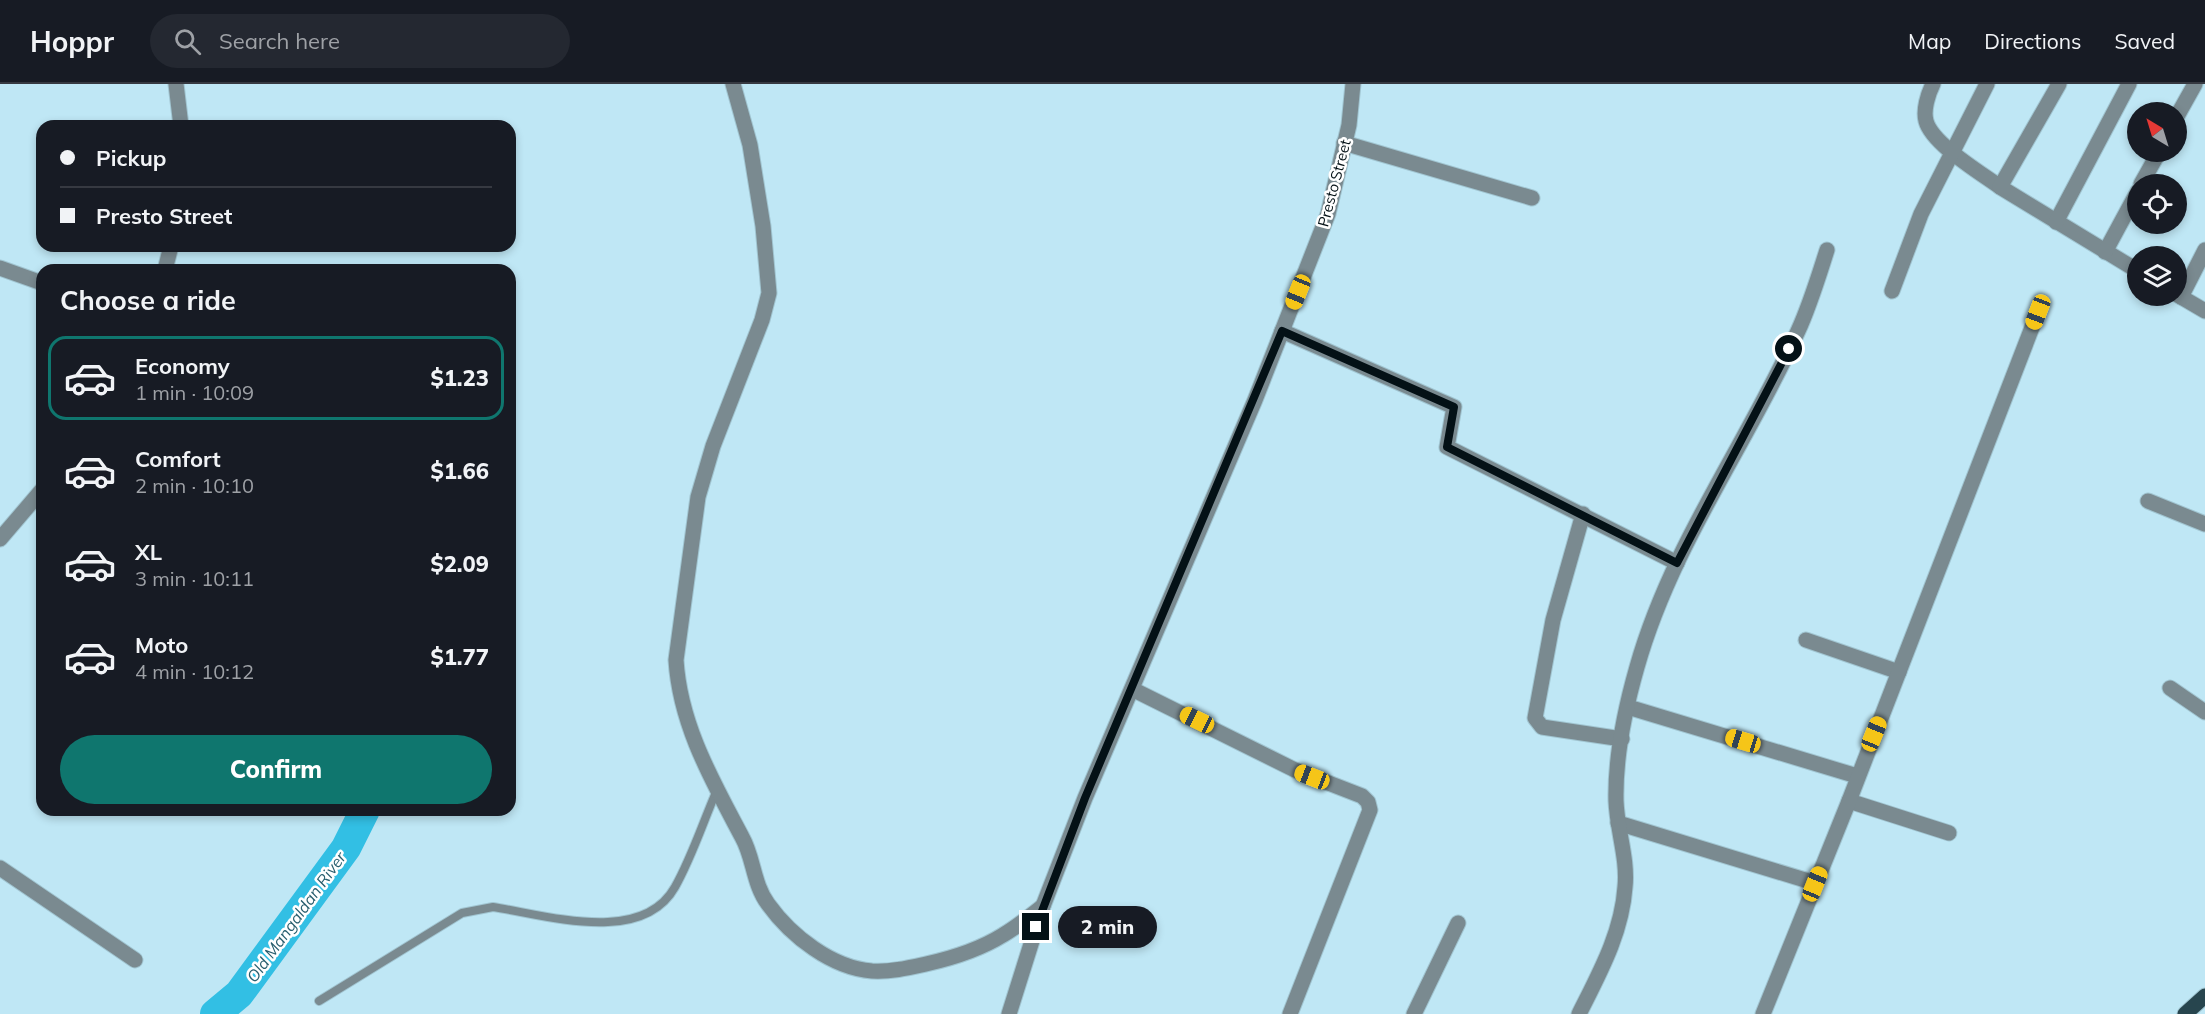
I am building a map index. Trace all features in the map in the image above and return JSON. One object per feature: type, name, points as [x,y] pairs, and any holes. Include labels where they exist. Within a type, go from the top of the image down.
[{"type":"main road","points":[[2185,1014],[2205,996]]},
{"type":"street","points":[[176,84],[181,120]]},
{"type":"street","points":[[733,84],[750,146],[766,249],[769,293],[762,320],[713,446],[698,497],[676,660],[678,687],[686,717],[717,790],[746,844],[757,884],[766,903],[797,937],[849,966],[872,971],[897,970],[945,960],[976,949],[1003,935],[1043,906]]},
{"type":"street","name":"Presto Street","points":[[1009,1014],[1043,906],[1085,798],[1282,331],[1328,214],[1344,143],[1353,84]]},
{"type":"street","points":[[1933,84],[1926,107],[1926,121],[1931,131],[1952,152],[2000,187],[2127,265]]},
{"type":"street","points":[[1892,291],[1921,214],[1987,84]]},
{"type":"street","points":[[2000,187],[2059,84]]},
{"type":"street","points":[[2056,222],[2129,84]]},
{"type":"street","points":[[2185,102],[2195,84]]},
{"type":"street","points":[[1344,143],[1532,198]]},
{"type":"street","points":[[2105,252],[2127,211]]},
{"type":"street","points":[[1579,1014],[1603,966],[1621,912],[1626,886],[1618,823],[1617,779],[1622,739],[1637,666],[1657,608],[1677,563],[1797,332],[1827,250]]},
{"type":"street","points":[[2187,282],[2205,250]]},
{"type":"street","points":[[0,268],[36,282]]},
{"type":"street","points":[[2187,301],[2205,311]]},
{"type":"street","points":[[1763,1014],[1849,801],[2038,312]]},
{"type":"street","points":[[1282,331],[1454,407],[1447,447],[1677,563]]},
{"type":"street","points":[[0,539],[36,497]]},
{"type":"street","points":[[2148,501],[2205,524]]},
{"type":"street","points":[[1583,514],[1553,620],[1535,718],[1542,727],[1622,739]]},
{"type":"street","points":[[1806,640],[1899,672]]},
{"type":"street","points":[[2170,688],[2205,712]]},
{"type":"street","points":[[1132,689],[1295,770],[1362,796],[1368,802],[1370,810],[1358,846],[1290,1014]]},
{"type":"street","points":[[1628,707],[1857,776]]},
{"type":"street","points":[[1849,801],[1949,832]]},
{"type":"street","points":[[1618,823],[1815,884]]},
{"type":"street","points":[[0,868],[135,960]]},
{"type":"street","points":[[1414,1014],[1458,923]]},
{"type":"lane","points":[[319,1001],[447,921],[476,909],[493,906],[607,924],[638,918],[664,902],[675,887],[717,790]]},
{"type":"waterway","name":"Old Mangaldan River","points":[[215,1014],[239,994],[346,848],[362,816]]},
{"type":"route","points":[[1036,927],[1085,798],[1166,612],[1282,331],[1454,407],[1447,447],[1677,563],[1789,349]]}]
